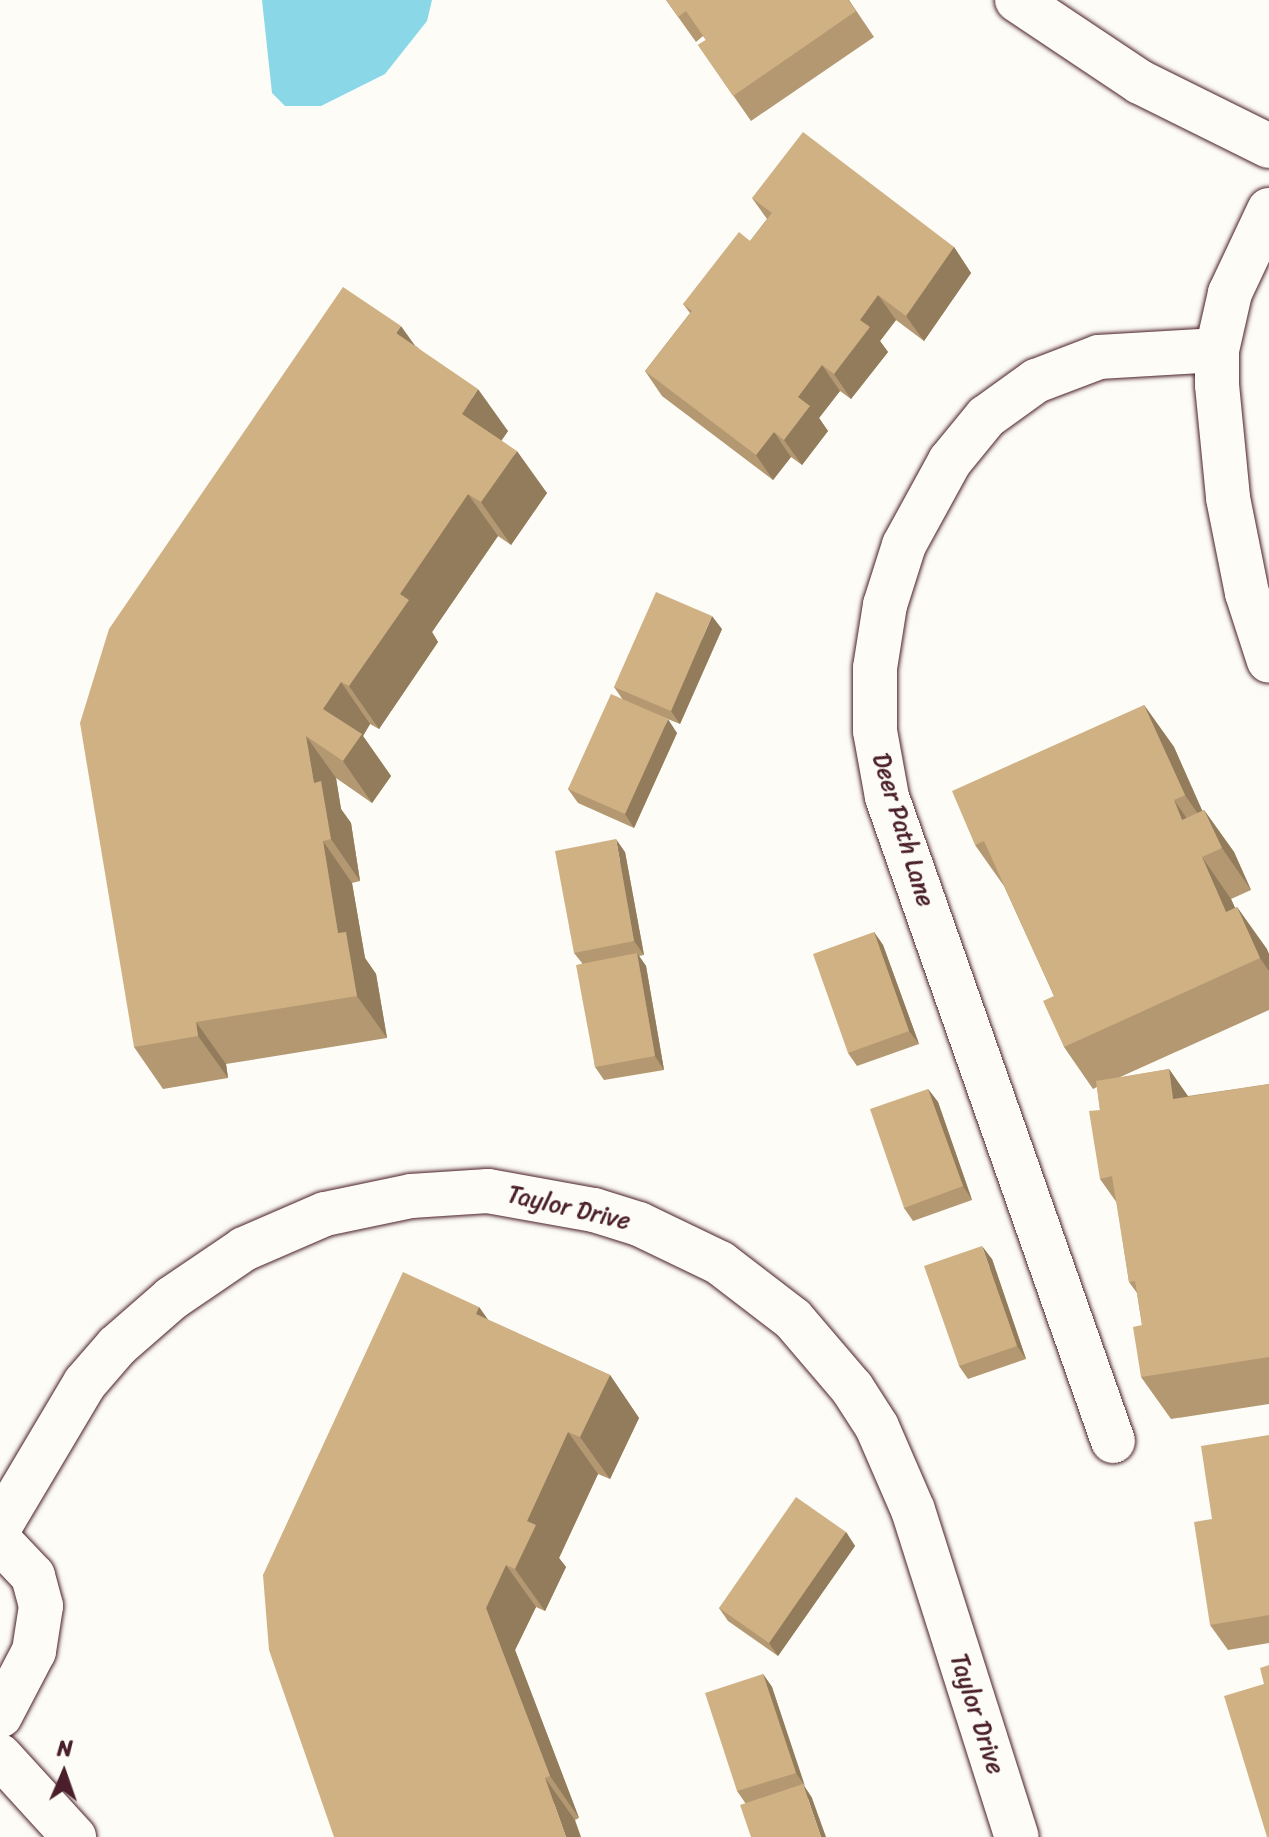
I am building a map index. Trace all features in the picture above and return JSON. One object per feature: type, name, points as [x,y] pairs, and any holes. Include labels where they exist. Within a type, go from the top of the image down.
[{"type":"street","points":[[1017,0],[1140,82],[1269,146]]},
{"type":"street","points":[[1269,210],[1230,293],[1217,350],[1228,498],[1247,593],[1269,661]]},
{"type":"street","name":"Deer Path Lane","points":[[1113,1441],[887,797],[875,731],[875,668],[885,605],[904,545],[950,461],[986,417],[1036,381],[1099,357],[1217,350]]},
{"type":"street","name":"Taylor Drive","points":[[0,1526],[64,1416],[117,1346],[172,1298],[244,1249],[325,1214],[411,1196],[488,1191],[594,1210],[667,1236],[720,1263],[793,1319],[852,1388],[877,1427],[913,1510],[1017,1837]]},
{"type":"street","points":[[0,1541],[33,1576],[41,1606],[34,1651],[0,1716]]},
{"type":"street","points":[[0,1756],[74,1837]]},
{"type":"water","points":[[262,0],[432,0],[427,21],[385,74],[321,106],[285,106],[272,93]]},
{"type":"building","points":[[666,0],[848,0],[856,11],[733,96],[698,45],[706,40],[686,11],[678,17]]},
{"type":"building","points":[[803,132],[954,247],[906,316],[878,295],[860,320],[870,327],[834,374],[822,365],[798,397],[810,406],[784,440],[774,432],[756,455],[645,371],[692,311],[683,304],[739,232],[750,241],[772,213],[752,198]]},
{"type":"building","points":[[343,287],[401,326],[396,333],[478,389],[462,414],[517,451],[481,502],[468,494],[400,594],[409,600],[349,686],[341,682],[323,709],[362,734],[343,761],[306,736],[314,783],[321,781],[331,839],[323,841],[338,933],[346,932],[357,996],[196,1022],[198,1036],[134,1047],[80,723],[109,629]]},
{"type":"building","points":[[656,592],[712,616],[671,711],[614,687]]},
{"type":"building","points":[[611,694],[668,719],[625,814],[568,789]]},
{"type":"building","points":[[1144,705],[1185,795],[1174,800],[1182,820],[1204,810],[1222,848],[1202,857],[1226,912],[1237,907],[1260,958],[1064,1047],[1043,1001],[1054,996],[984,841],[975,845],[952,791]]},
{"type":"building","points":[[616,839],[634,941],[574,953],[555,851]]},
{"type":"building","points":[[874,932],[909,1031],[848,1053],[813,954]]},
{"type":"building","points":[[637,953],[655,1056],[595,1067],[576,965]]},
{"type":"building","points":[[1169,1069],[1173,1099],[1269,1084],[1269,1357],[1141,1377],[1133,1327],[1142,1325],[1135,1281],[1129,1282],[1112,1176],[1100,1179],[1089,1111],[1100,1110],[1096,1081]]},
{"type":"building","points":[[928,1089],[963,1186],[904,1208],[870,1109]]},
{"type":"building","points":[[982,1246],[1017,1346],[959,1366],[924,1266]]},
{"type":"building","points":[[403,1272],[479,1307],[476,1314],[610,1375],[580,1437],[568,1432],[527,1521],[536,1525],[515,1569],[506,1565],[486,1608],[550,1776],[545,1778],[566,1837],[334,1837],[269,1650],[263,1575]]},
{"type":"building","points":[[1269,1435],[1269,1615],[1210,1625],[1194,1522],[1212,1519],[1201,1446]]},
{"type":"building","points":[[796,1497],[846,1532],[769,1643],[719,1608]]},
{"type":"building","points":[[1269,1665],[1267,1837],[1224,1696],[1264,1684],[1260,1668]]},
{"type":"building","points":[[763,1674],[796,1773],[737,1791],[705,1693]]},
{"type":"building","points":[[803,1784],[821,1837],[751,1837],[740,1805]]}]
